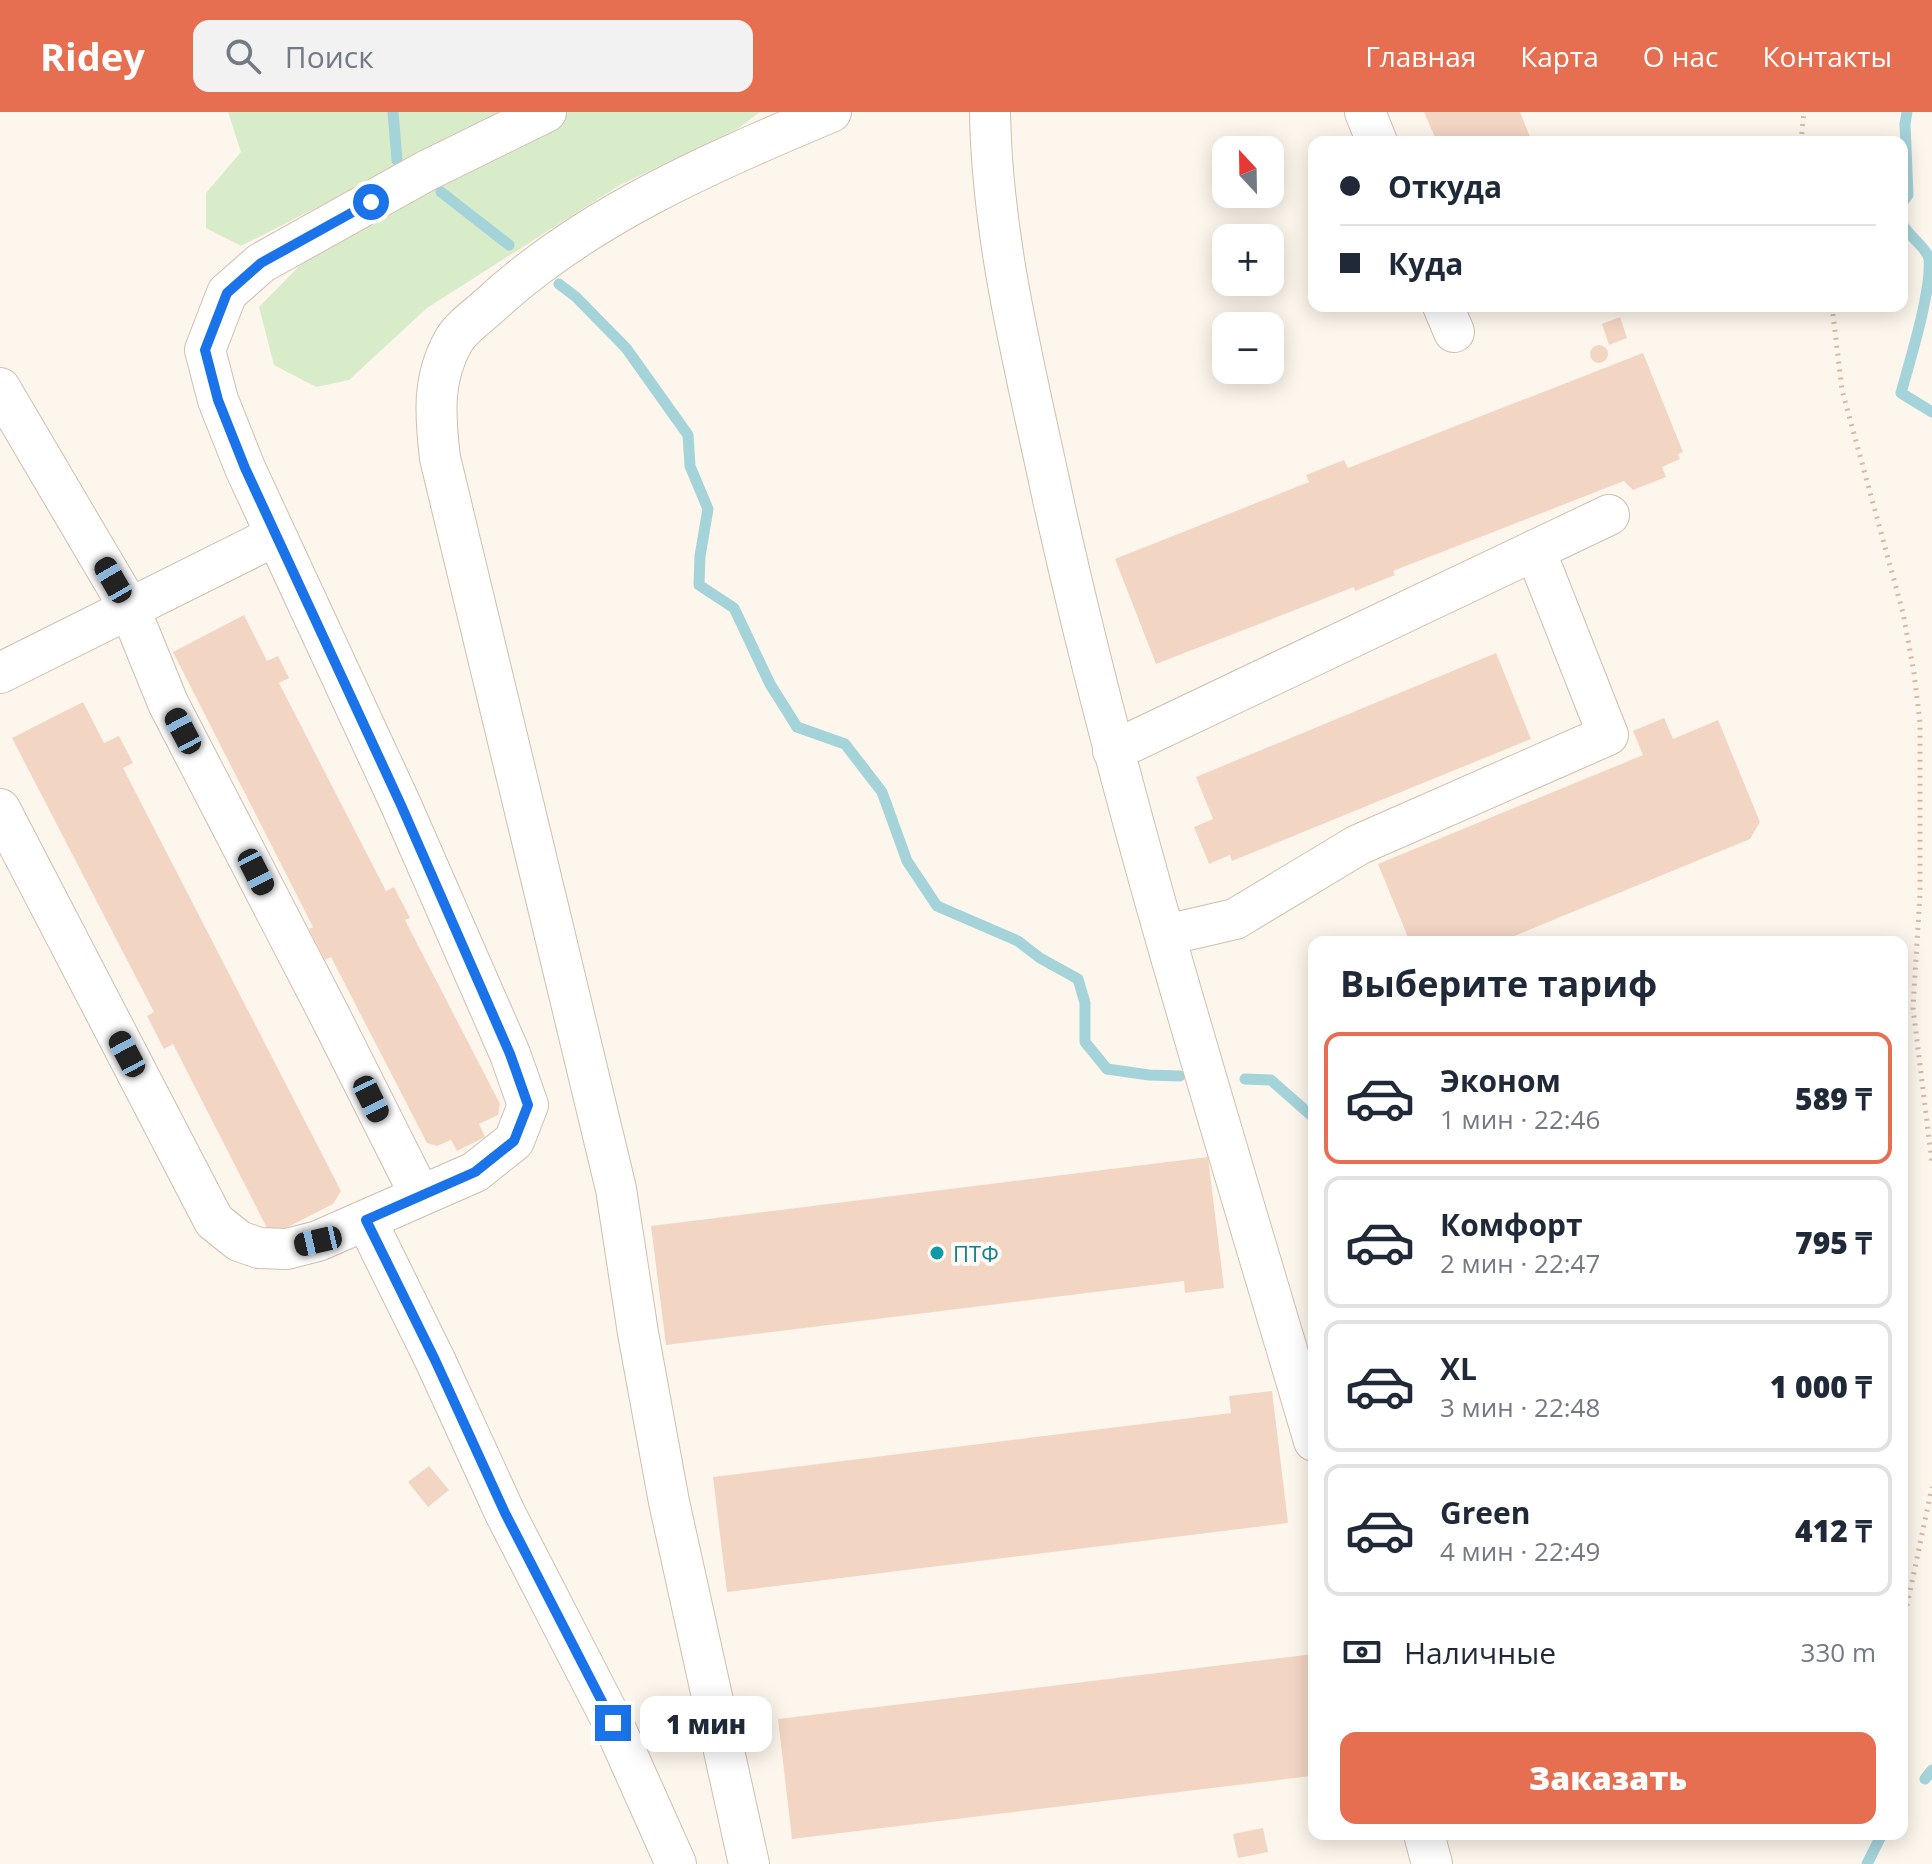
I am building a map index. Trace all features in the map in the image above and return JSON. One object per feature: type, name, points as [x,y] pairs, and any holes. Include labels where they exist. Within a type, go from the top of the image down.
[{"type":"lane","points":[[0,809],[214,1221],[239,1241],[259,1248],[287,1249],[318,1241],[475,1172],[514,1141],[528,1105],[510,1054],[401,805],[275,536],[218,400],[205,350],[227,293],[261,263],[426,171],[546,112]]},
{"type":"lane","points":[[749,1864],[669,1502],[616,1189],[440,458],[435,408],[441,370],[456,337],[506,290],[556,251],[642,198],[831,112]]},
{"type":"lane","points":[[990,112],[1007,288],[1068,568],[1113,751],[1308,1420]]},
{"type":"lane","points":[[1365,112],[1375,136]]},
{"type":"lane","points":[[0,388],[129,607],[168,703],[420,1195]]},
{"type":"lane","points":[[1113,751],[1609,515]]},
{"type":"lane","points":[[0,673],[275,536]]},
{"type":"lane","points":[[1166,935],[1235,919],[1358,845],[1608,735],[1535,550]]},
{"type":"lane","points":[[366,1220],[505,1513],[613,1723],[676,1864]]},
{"type":"lane","points":[[1426,1840],[1432,1864]]},
{"type":"path","points":[[1802,136],[1804,112]]},
{"type":"path","points":[[1833,312],[1842,390],[1903,613],[1920,723],[1920,893],[1913,1008],[1932,1163]]},
{"type":"path","points":[[1908,1601],[1932,1487]]},
{"type":"green space","points":[[228,112],[504,112],[241,246],[206,228],[206,193],[241,152]]},
{"type":"green space","points":[[568,112],[760,112],[739,128],[620,185],[427,308],[349,380],[316,387],[274,365],[259,307],[317,248]]},
{"type":"building","points":[[1424,112],[1520,112],[1530,136],[1434,136]]},
{"type":"building","points":[[1620,317],[1627,338],[1609,345],[1602,324]]},
{"type":"building","points":[[1595,345],[1603,345],[1608,354],[1606,361],[1595,363],[1590,358],[1590,350]]},
{"type":"building","points":[[1643,353],[1683,452],[1678,454],[1680,459],[1662,467],[1666,477],[1633,490],[1624,481],[1393,571],[1395,575],[1355,591],[1354,587],[1156,664],[1115,559],[1309,482],[1306,475],[1344,460],[1348,468]]},
{"type":"building","points":[[244,615],[267,661],[278,656],[289,678],[279,683],[386,891],[394,887],[410,918],[405,920],[500,1104],[498,1115],[479,1124],[485,1137],[457,1151],[451,1140],[437,1146],[427,1143],[331,957],[325,960],[309,929],[313,927],[173,652]]},
{"type":"building","points":[[1496,653],[1531,739],[1232,861],[1230,855],[1209,864],[1194,827],[1213,819],[1196,777]]},
{"type":"building","points":[[83,702],[104,743],[119,736],[133,763],[123,768],[341,1191],[333,1204],[282,1230],[267,1228],[173,1044],[164,1049],[147,1016],[154,1012],[12,738]]},
{"type":"building","points":[[1664,718],[1673,739],[1718,720],[1760,822],[1750,839],[1515,936],[1408,936],[1378,864],[1643,755],[1633,731]]},
{"type":"building","name":"ПТФ","points":[[1208,1157],[1224,1288],[1185,1293],[1184,1281],[666,1345],[651,1226]]},
{"type":"building","points":[[1272,1391],[1288,1523],[727,1592],[713,1477],[1231,1413],[1229,1396]]},
{"type":"building","points":[[429,1466],[449,1490],[428,1507],[408,1482]]},
{"type":"building","points":[[1308,1655],[1308,1776],[792,1839],[778,1719]]},
{"type":"building","points":[[1263,1828],[1268,1852],[1238,1858],[1233,1834]]},
{"type":"waterway","points":[[393,112],[397,160]]},
{"type":"waterway","points":[[1906,136],[1907,112]]},
{"type":"waterway","points":[[441,192],[509,245]]},
{"type":"waterway","points":[[1908,232],[1927,254],[1929,272],[1920,325],[1901,393],[1932,412]]},
{"type":"waterway","points":[[559,284],[626,348],[688,435],[690,466],[708,509],[700,556],[699,585],[734,608],[770,684],[797,727],[845,744],[882,792],[907,861],[937,906],[1018,941],[1040,958],[1078,979],[1085,1003],[1085,1042],[1107,1069],[1180,1076]]},
{"type":"waterway","points":[[1245,1079],[1271,1080],[1308,1113]]},
{"type":"waterway","points":[[1925,1779],[1932,1770]]},
{"type":"waterway","points":[[1867,1864],[1879,1840]]},
{"type":"place","name":"ПТФ","points":[[937,1253]]},
{"type":"route","points":[[371,202],[261,263],[227,293],[205,350],[218,400],[245,468],[401,805],[510,1054],[528,1105],[514,1141],[475,1172],[366,1220],[505,1513],[613,1723]]}]
